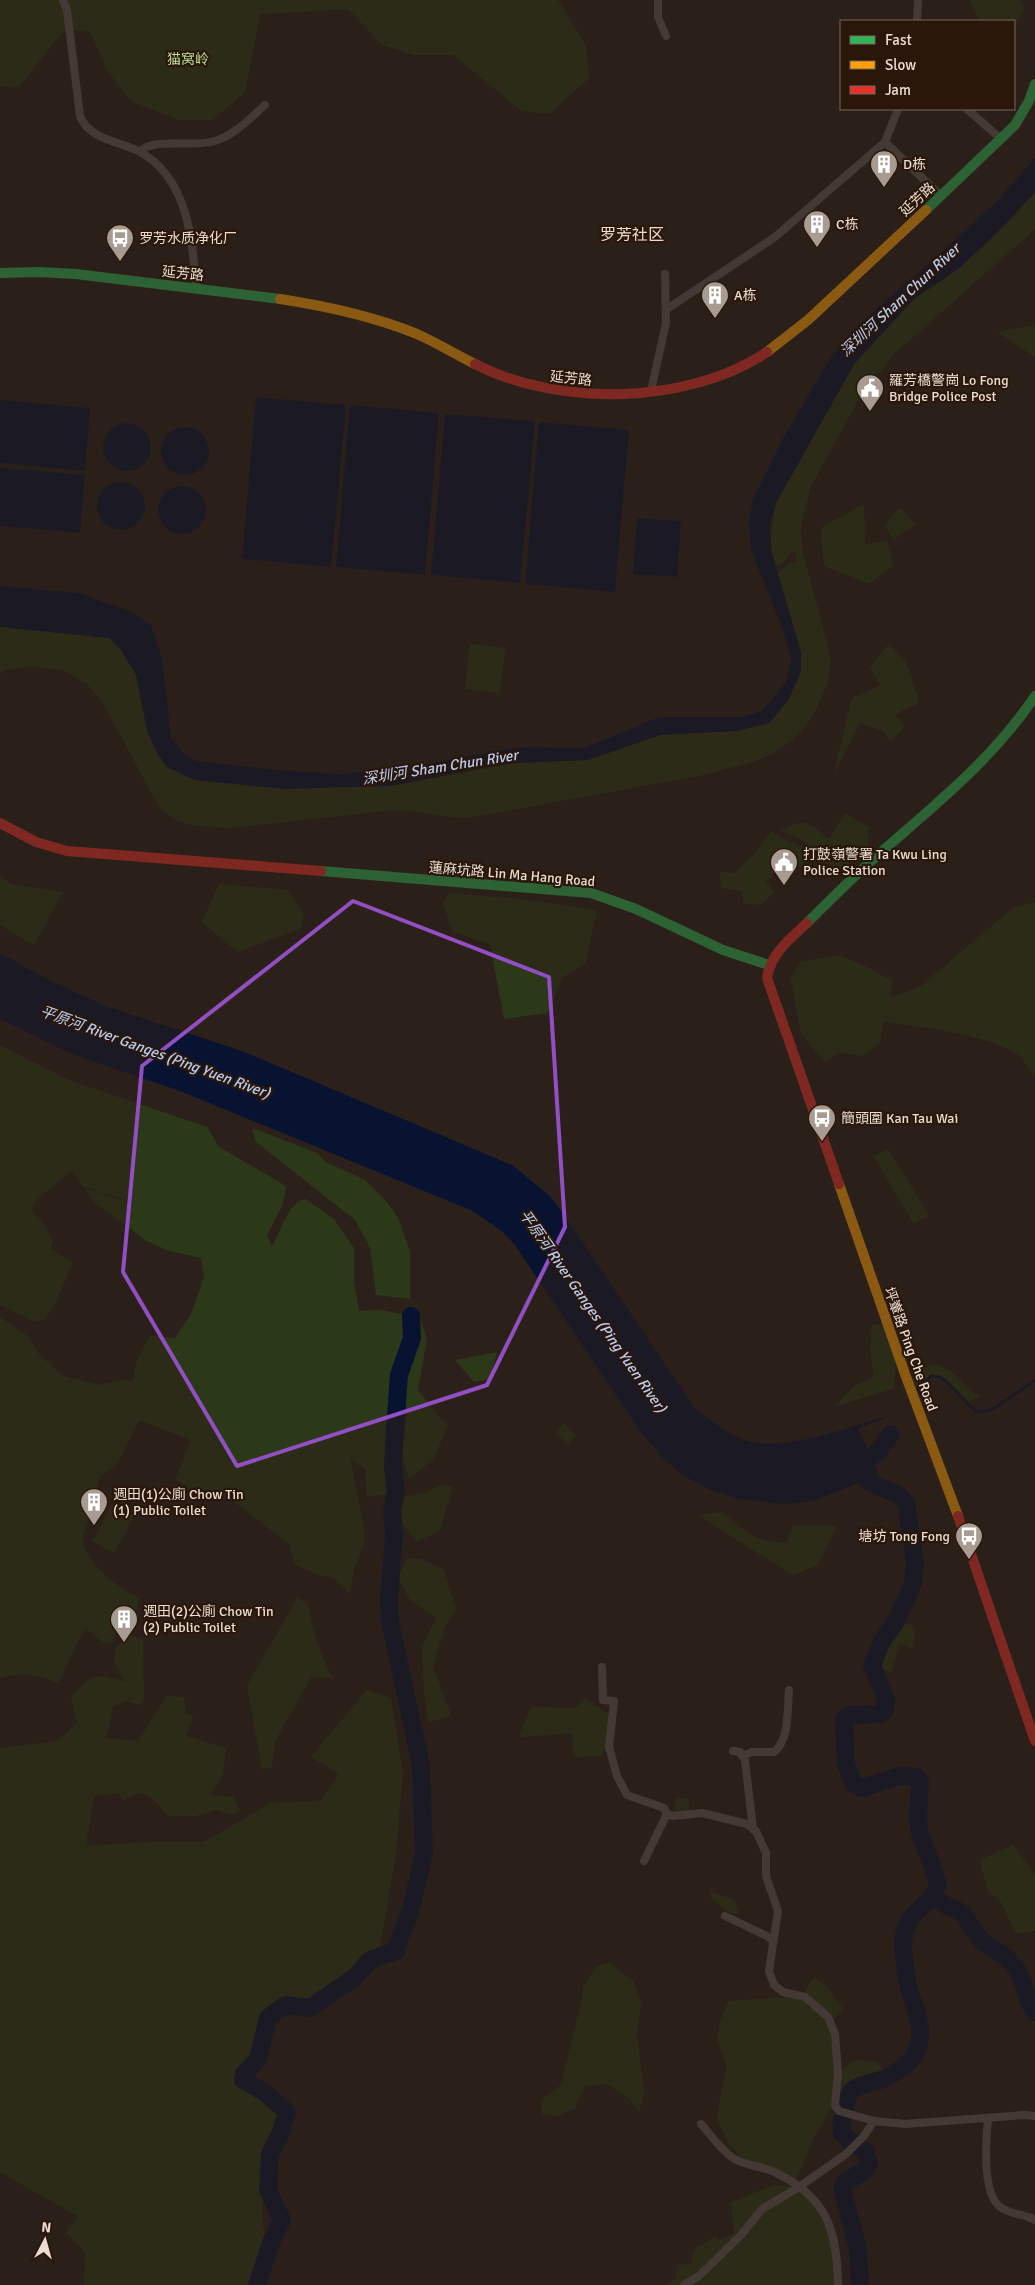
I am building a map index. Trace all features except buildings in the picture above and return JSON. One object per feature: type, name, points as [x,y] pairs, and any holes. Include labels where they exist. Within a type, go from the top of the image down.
[{"type":"street","points":[[64,0],[67,10],[80,116],[83,125],[93,133],[140,151],[160,166],[170,180],[182,204],[193,247],[196,289]]},
{"type":"street","points":[[658,0],[658,17],[666,36]]},
{"type":"street","points":[[917,20],[918,0]]},
{"type":"street","name":"延芳路","points":[[0,273],[43,272],[276,297],[311,303],[371,319],[428,339],[498,375],[548,390],[600,394],[651,391],[703,380],[731,371],[770,350],[830,299],[1015,125],[1029,101],[1035,84]]},
{"type":"street","points":[[140,151],[159,144],[196,144],[218,141],[243,126],[265,105]]},
{"type":"street","points":[[667,309],[775,237],[885,142],[898,110]]},
{"type":"street","points":[[968,110],[1000,139]]},
{"type":"street","points":[[885,142],[941,196]]},
{"type":"street","points":[[651,391],[667,309],[665,274]]},
{"type":"street","points":[[769,965],[783,947],[866,867],[979,768],[1013,729],[1035,696]]},
{"type":"street","name":"蓮麻坑路 Lin Ma Hang Road","points":[[0,817],[14,831]]},
{"type":"street","name":"蓮麻坑路 Lin Ma Hang Road","points":[[0,824],[36,842],[67,851],[591,893],[616,902],[735,956],[769,965]]},
{"type":"street","name":"坪輋路 Ping Che Road","points":[[769,965],[767,978],[770,988],[905,1374],[998,1630],[1035,1741]]},
{"type":"street","points":[[602,1666],[603,1700],[614,1701],[609,1747],[617,1776],[627,1796],[664,1808],[667,1814],[677,1817],[702,1814],[746,1824],[753,1829],[763,1843],[769,1886],[778,1912],[769,1971],[774,1985],[782,1992],[805,1997],[828,2017],[835,2034],[838,2073],[835,2106],[837,2110],[854,2117],[906,2124],[1024,2115],[1035,2116]]},
{"type":"street","points":[[742,1756],[752,1752],[774,1752],[780,1747],[784,1737],[789,1690]]},
{"type":"street","points":[[733,1751],[740,1752],[745,1760],[750,1784],[753,1829]]},
{"type":"street","points":[[644,1861],[667,1814]]},
{"type":"street","points":[[725,1916],[767,1936],[773,1941]]},
{"type":"street","points":[[988,2119],[986,2138],[988,2175],[993,2199],[1000,2207],[1035,2220]]},
{"type":"street","points":[[684,2285],[699,2276],[741,2235],[762,2209],[840,2159],[861,2139],[874,2121]]},
{"type":"street","points":[[701,2124],[734,2159],[772,2171],[799,2187],[818,2204],[830,2223],[838,2258],[838,2285]]},
{"type":"highlighted area","points":[[353,901],[549,977],[565,1227],[487,1385],[237,1466],[123,1272],[142,1066]]},
{"type":"green space","name":"猫窝岭","points":[[0,0],[558,0],[586,46],[589,78],[549,114],[522,111],[453,55],[414,55],[383,45],[348,9],[260,14],[245,92],[212,120],[180,120],[132,102],[108,72],[90,31],[64,30],[19,87],[0,86]]},
{"type":"green space","points":[[969,0],[1019,0],[1024,8],[1015,28],[1015,20],[979,20]]},
{"type":"green space","points":[[1035,191],[1035,229],[895,353],[861,395],[810,488],[801,527],[802,550],[831,659],[828,681],[818,706],[806,726],[791,741],[774,753],[753,762],[698,776],[467,818],[392,810],[229,828],[190,825],[174,819],[159,807],[102,701],[86,683],[63,670],[30,666],[5,670],[0,674],[0,627],[109,638],[121,650],[136,675],[148,733],[157,753],[167,767],[391,786],[516,763],[588,760],[660,735],[737,731],[769,723],[801,653],[778,574],[789,564],[796,562],[796,551],[788,555],[786,560],[780,565],[775,564],[771,534],[776,503],[855,361],[914,299],[961,267]]},
{"type":"green space","points":[[1035,325],[1035,357],[998,332]]},
{"type":"green space","points":[[864,504],[865,544],[887,541],[893,565],[869,584],[824,566],[821,528]]},
{"type":"green space","points":[[900,507],[915,525],[893,540],[885,525]]},
{"type":"green space","points":[[470,644],[505,648],[500,693],[465,689]]},
{"type":"green space","points":[[889,644],[907,664],[919,703],[895,714],[904,727],[890,741],[883,731],[860,723],[834,773],[852,698],[880,686],[870,667]]},
{"type":"green space","points":[[845,813],[868,827],[868,849],[851,851],[847,873],[825,863],[803,840],[781,831],[789,826],[801,823],[811,826],[829,839]]},
{"type":"green space","points":[[771,832],[808,851],[803,869],[796,861],[777,863],[772,878],[765,880],[774,893],[760,905],[743,903],[742,891],[721,888],[720,872],[735,873],[754,854]]},
{"type":"green space","points":[[0,875],[10,884],[63,892],[34,945],[0,925]]},
{"type":"green space","points":[[219,884],[287,890],[304,915],[301,928],[238,952],[202,922]]},
{"type":"green space","points":[[450,893],[520,899],[597,910],[585,964],[563,977],[547,1013],[504,1019],[490,944],[453,932],[443,903]]},
{"type":"green space","points":[[1035,902],[1035,1076],[1018,1055],[1002,1046],[951,1032],[883,1022],[880,1043],[861,1056],[840,1052],[825,1062],[801,1034],[791,979],[800,962],[839,955],[871,969],[892,981],[890,998],[921,986],[1013,908]]},
{"type":"green space","points":[[0,1045],[71,1081],[207,1127],[219,1147],[286,1186],[283,1203],[267,1235],[272,1247],[293,1206],[305,1199],[333,1218],[354,1248],[354,1282],[359,1311],[381,1310],[411,1316],[412,1338],[399,1375],[393,1462],[403,1492],[367,1497],[365,1469],[350,1458],[364,1527],[364,1543],[354,1570],[350,1594],[332,1577],[319,1575],[295,1565],[289,1544],[228,1497],[198,1495],[176,1479],[191,1440],[139,1420],[116,1466],[100,1476],[82,1540],[86,1551],[98,1568],[139,1599],[131,1635],[143,1640],[144,1701],[140,1705],[126,1701],[112,1707],[113,1711],[106,1738],[138,1741],[167,1696],[184,1697],[186,1714],[193,1716],[186,1736],[226,1748],[223,1774],[210,1795],[233,1797],[240,1810],[234,1815],[216,1810],[195,1816],[169,1816],[150,1796],[139,1793],[122,1800],[119,1793],[94,1796],[86,1846],[152,1842],[204,1842],[271,1803],[321,1801],[339,1774],[311,1757],[367,1690],[391,1698],[403,1773],[396,1853],[380,1947],[366,1963],[310,2008],[285,2005],[272,2016],[258,2059],[243,2080],[283,2108],[283,2126],[272,2135],[262,2183],[263,2228],[272,2240],[256,2285],[84,2285],[85,2252],[66,2232],[79,2217],[0,2172],[0,1748],[57,1741],[77,1723],[71,1696],[91,1678],[104,1676],[125,1682],[113,1660],[116,1654],[115,1647],[131,1637],[115,1634],[113,1642],[104,1643],[85,1628],[58,1683],[29,1675],[0,1678],[0,1317],[26,1335],[39,1354],[62,1376],[100,1385],[124,1380],[132,1382],[138,1357],[150,1336],[175,1338],[191,1314],[204,1277],[201,1258],[169,1251],[145,1240],[94,1202],[86,1188],[134,1203],[83,1186],[72,1171],[37,1199],[31,1211],[42,1221],[53,1240],[51,1248],[72,1263],[56,1303],[44,1320],[33,1321],[0,1305]]},
{"type":"green space","points":[[252,1128],[317,1153],[326,1162],[365,1180],[388,1203],[398,1218],[410,1251],[410,1299],[376,1295],[370,1248],[355,1220],[255,1141]]},
{"type":"green space","points":[[888,1149],[929,1215],[914,1224],[874,1157]]},
{"type":"green space","points":[[419,1315],[427,1339],[418,1390],[441,1420],[448,1425],[434,1458],[409,1479],[402,1454],[407,1415],[404,1386]]},
{"type":"green space","points":[[872,1324],[884,1326],[896,1361],[894,1388],[834,1407],[855,1386],[874,1376],[870,1351]]},
{"type":"green space","points":[[497,1352],[490,1379],[474,1382],[455,1360]]},
{"type":"green space","points":[[935,1365],[948,1370],[980,1397],[966,1402],[940,1377],[931,1376],[917,1389],[913,1378],[926,1367]]},
{"type":"green space","points":[[563,1423],[576,1435],[568,1444],[555,1433]]},
{"type":"green space","points":[[441,1485],[452,1486],[440,1531],[417,1541],[382,1501],[425,1493]]},
{"type":"green space","points":[[112,1504],[134,1516],[114,1553],[93,1541]]},
{"type":"green space","points":[[721,1512],[744,1530],[758,1538],[775,1542],[787,1543],[793,1525],[837,1526],[818,1565],[793,1575],[698,1515]]},
{"type":"green space","points":[[409,1558],[421,1559],[444,1570],[456,1609],[445,1627],[433,1666],[451,1716],[428,1722],[422,1645],[437,1618],[410,1600],[397,1576]]},
{"type":"green space","points":[[298,1597],[309,1607],[318,1644],[333,1678],[311,1677],[275,1741],[272,1767],[262,1769],[247,1686]]},
{"type":"green space","points":[[895,1623],[913,1625],[915,1632],[912,1648],[900,1644],[891,1672],[872,1665],[882,1641]]},
{"type":"green space","points":[[586,1699],[611,1716],[616,1732],[600,1756],[574,1757],[572,1733],[519,1737],[531,1707],[575,1708]]},
{"type":"green space","points":[[688,1798],[690,1813],[675,1815],[675,1799]]},
{"type":"green space","points":[[1013,1845],[1035,1875],[1035,1931],[1015,1933],[1001,1902],[987,1889],[980,1860]]},
{"type":"green space","points":[[711,1892],[735,1900],[738,1913],[729,1913],[711,1898]]},
{"type":"green space","points":[[610,1963],[633,1981],[641,2003],[637,2034],[644,2093],[639,2112],[630,2099],[607,2084],[584,2086],[575,2108],[559,2116],[542,2114],[541,2100],[561,2085],[583,1995],[583,1987],[597,1966]]},
{"type":"green space","points":[[814,1977],[826,1986],[843,2009],[830,2021],[839,2072],[855,2060],[878,2062],[886,2078],[860,2086],[851,2094],[845,2107],[832,2107],[813,2139],[794,2185],[744,2162],[730,2145],[717,2121],[727,2065],[717,2041],[720,2023],[728,2001],[802,1996]]},
{"type":"green space","points":[[774,2185],[799,2187],[818,2204],[831,2228],[839,2285],[667,2285],[676,2279],[678,2265],[691,2264],[694,2250],[715,2236],[719,2241],[734,2233],[731,2202]]},
{"type":"water","name":"深圳河 Sham Chun River","points":[[1035,158],[1035,192],[1005,225],[961,267],[914,299],[855,363],[776,503],[770,525],[771,550],[801,652],[801,672],[788,701],[769,723],[737,731],[660,735],[588,760],[516,763],[391,786],[284,789],[194,780],[167,767],[157,753],[147,731],[136,675],[121,650],[109,638],[0,627],[0,586],[79,593],[132,612],[151,625],[162,658],[171,737],[182,752],[196,761],[276,770],[341,774],[405,768],[527,747],[584,748],[659,717],[742,717],[762,711],[786,682],[791,658],[783,630],[751,550],[749,520],[753,499],[782,440],[832,355],[865,319],[997,201]]},
{"type":"water","points":[[256,397],[346,405],[331,567],[242,559]]},
{"type":"water","points":[[0,400],[90,408],[85,471],[0,463]]},
{"type":"water","points":[[350,405],[439,413],[425,575],[336,567]]},
{"type":"water","points":[[445,414],[535,421],[520,583],[431,575]]},
{"type":"water","points":[[539,422],[629,430],[615,592],[525,584]]},
{"type":"water","points":[[122,423],[132,423],[144,430],[151,442],[151,452],[144,464],[132,471],[122,471],[114,467],[107,460],[103,452],[103,442],[107,434],[114,427]]},
{"type":"water","points":[[180,427],[190,427],[202,434],[209,446],[209,456],[202,468],[190,475],[180,475],[172,471],[165,464],[161,456],[161,446],[165,438],[172,431]]},
{"type":"water","points":[[0,468],[85,475],[80,533],[0,526]]},
{"type":"water","points":[[116,482],[126,482],[138,489],[145,501],[145,511],[138,523],[126,530],[116,530],[108,526],[101,519],[97,511],[97,501],[101,493],[108,486]]},
{"type":"water","points":[[177,486],[187,486],[199,493],[206,505],[206,515],[199,527],[187,534],[177,534],[169,530],[162,523],[158,515],[158,505],[162,497],[169,490]]},
{"type":"water","points":[[637,518],[681,521],[677,577],[633,574]]},
{"type":"water","points":[[0,953],[51,981],[106,1006],[242,1051],[512,1165],[550,1196],[695,1408],[737,1437],[753,1442],[771,1443],[810,1438],[884,1417],[884,1419],[858,1428],[878,1471],[876,1476],[813,1501],[784,1504],[737,1499],[709,1489],[682,1475],[662,1457],[642,1434],[515,1245],[504,1233],[473,1211],[180,1091],[86,1059],[0,1019]]},
{"type":"waterway","name":"平原河 River Ganges (Ping Yuen River)","points":[[257,2285],[272,2240],[282,2220],[268,2190],[270,2154],[281,2132],[287,2112],[264,2092],[243,2080],[244,2074],[258,2059],[268,2018],[285,2005],[310,2008],[355,1977],[370,1960],[396,1951],[412,1905],[424,1853],[421,1765],[390,1622],[389,1598],[394,1534],[392,1511],[396,1491],[393,1467],[399,1375],[412,1338],[411,1316]]},
{"type":"waterway","name":"平原河 River Ganges (Ping Yuen River)","points":[[917,1389],[931,1376],[940,1377],[975,1411],[983,1412],[995,1408],[1035,1380]]},
{"type":"waterway","name":"平原河 River Ganges (Ping Yuen River)","points":[[852,1471],[879,1451],[891,1434]]},
{"type":"waterway","name":"平原河 River Ganges (Ping Yuen River)","points":[[859,1468],[868,1481],[900,1496],[906,1503],[915,1563],[913,1584],[895,1623],[882,1641],[872,1665],[886,1699],[885,1710],[880,1714],[850,1715],[844,1719],[846,1765],[854,1784],[861,1788],[897,1777],[912,1776],[918,1778],[920,1782],[918,1818],[920,1834],[938,1882],[930,1899],[912,1916],[904,1933],[903,1946],[906,1975],[919,2021],[920,2039],[918,2048],[913,2057],[893,2074],[854,2089],[848,2096],[841,2124],[842,2133],[856,2146],[866,2152],[869,2163],[864,2171],[844,2184],[842,2189],[858,2249],[860,2285]]},
{"type":"waterway","points":[[932,1898],[962,1913],[982,1941],[1007,1958],[1019,1972],[1029,2002],[1035,2012]]},
{"type":"traffic: fast","points":[[926,210],[1015,125],[1029,101],[1035,84]]},
{"type":"traffic: fast","points":[[0,273],[76,274],[280,299]]},
{"type":"traffic: fast","points":[[807,923],[866,865],[985,758],[1035,696]]},
{"type":"traffic: fast","points":[[321,871],[591,893],[636,909],[723,950],[769,965]]},
{"type":"traffic: slow","points":[[767,352],[808,320],[926,210]]},
{"type":"traffic: slow","points":[[280,299],[332,308],[384,322],[417,334],[475,364]]},
{"type":"traffic: slow","points":[[839,1184],[905,1374],[958,1516]]},
{"type":"traffic: jam","points":[[475,364],[508,378],[545,388],[583,393],[622,394],[662,390],[700,382],[735,369],[767,352]]},
{"type":"traffic: jam","points":[[0,823],[36,842],[67,851],[321,871]]},
{"type":"traffic: jam","points":[[807,923],[787,941],[777,954],[772,961],[767,978],[839,1184]]},
{"type":"traffic: jam","points":[[958,1516],[1035,1741]]},
{"type":"place","name":"D栋","points":[[884,188]]},
{"type":"place","name":"C栋","points":[[817,248]]},
{"type":"place","name":"罗芳水质净化厂","points":[[120,262]]},
{"type":"place","name":"A栋","points":[[715,319]]},
{"type":"place","name":"羅芳橋警崗 Lo Fong Bridge Police Post","points":[[870,412]]},
{"type":"place","name":"打鼓嶺警署 Ta Kwu Ling Police Station","points":[[784,886]]},
{"type":"place","name":"簡頭圍 Kan Tau Wai","points":[[822,1142]]},
{"type":"place","name":"週田(1)公廁 Chow Tin (1) Public Toilet","points":[[94,1526]]},
{"type":"place","name":"塘坊 Tong Fong","points":[[969,1560]]},
{"type":"place","name":"週田(2)公廁 Chow Tin (2) Public Toilet","points":[[124,1643]]},
{"type":"district","name":"罗芳社区","points":[[632,234]]}]
